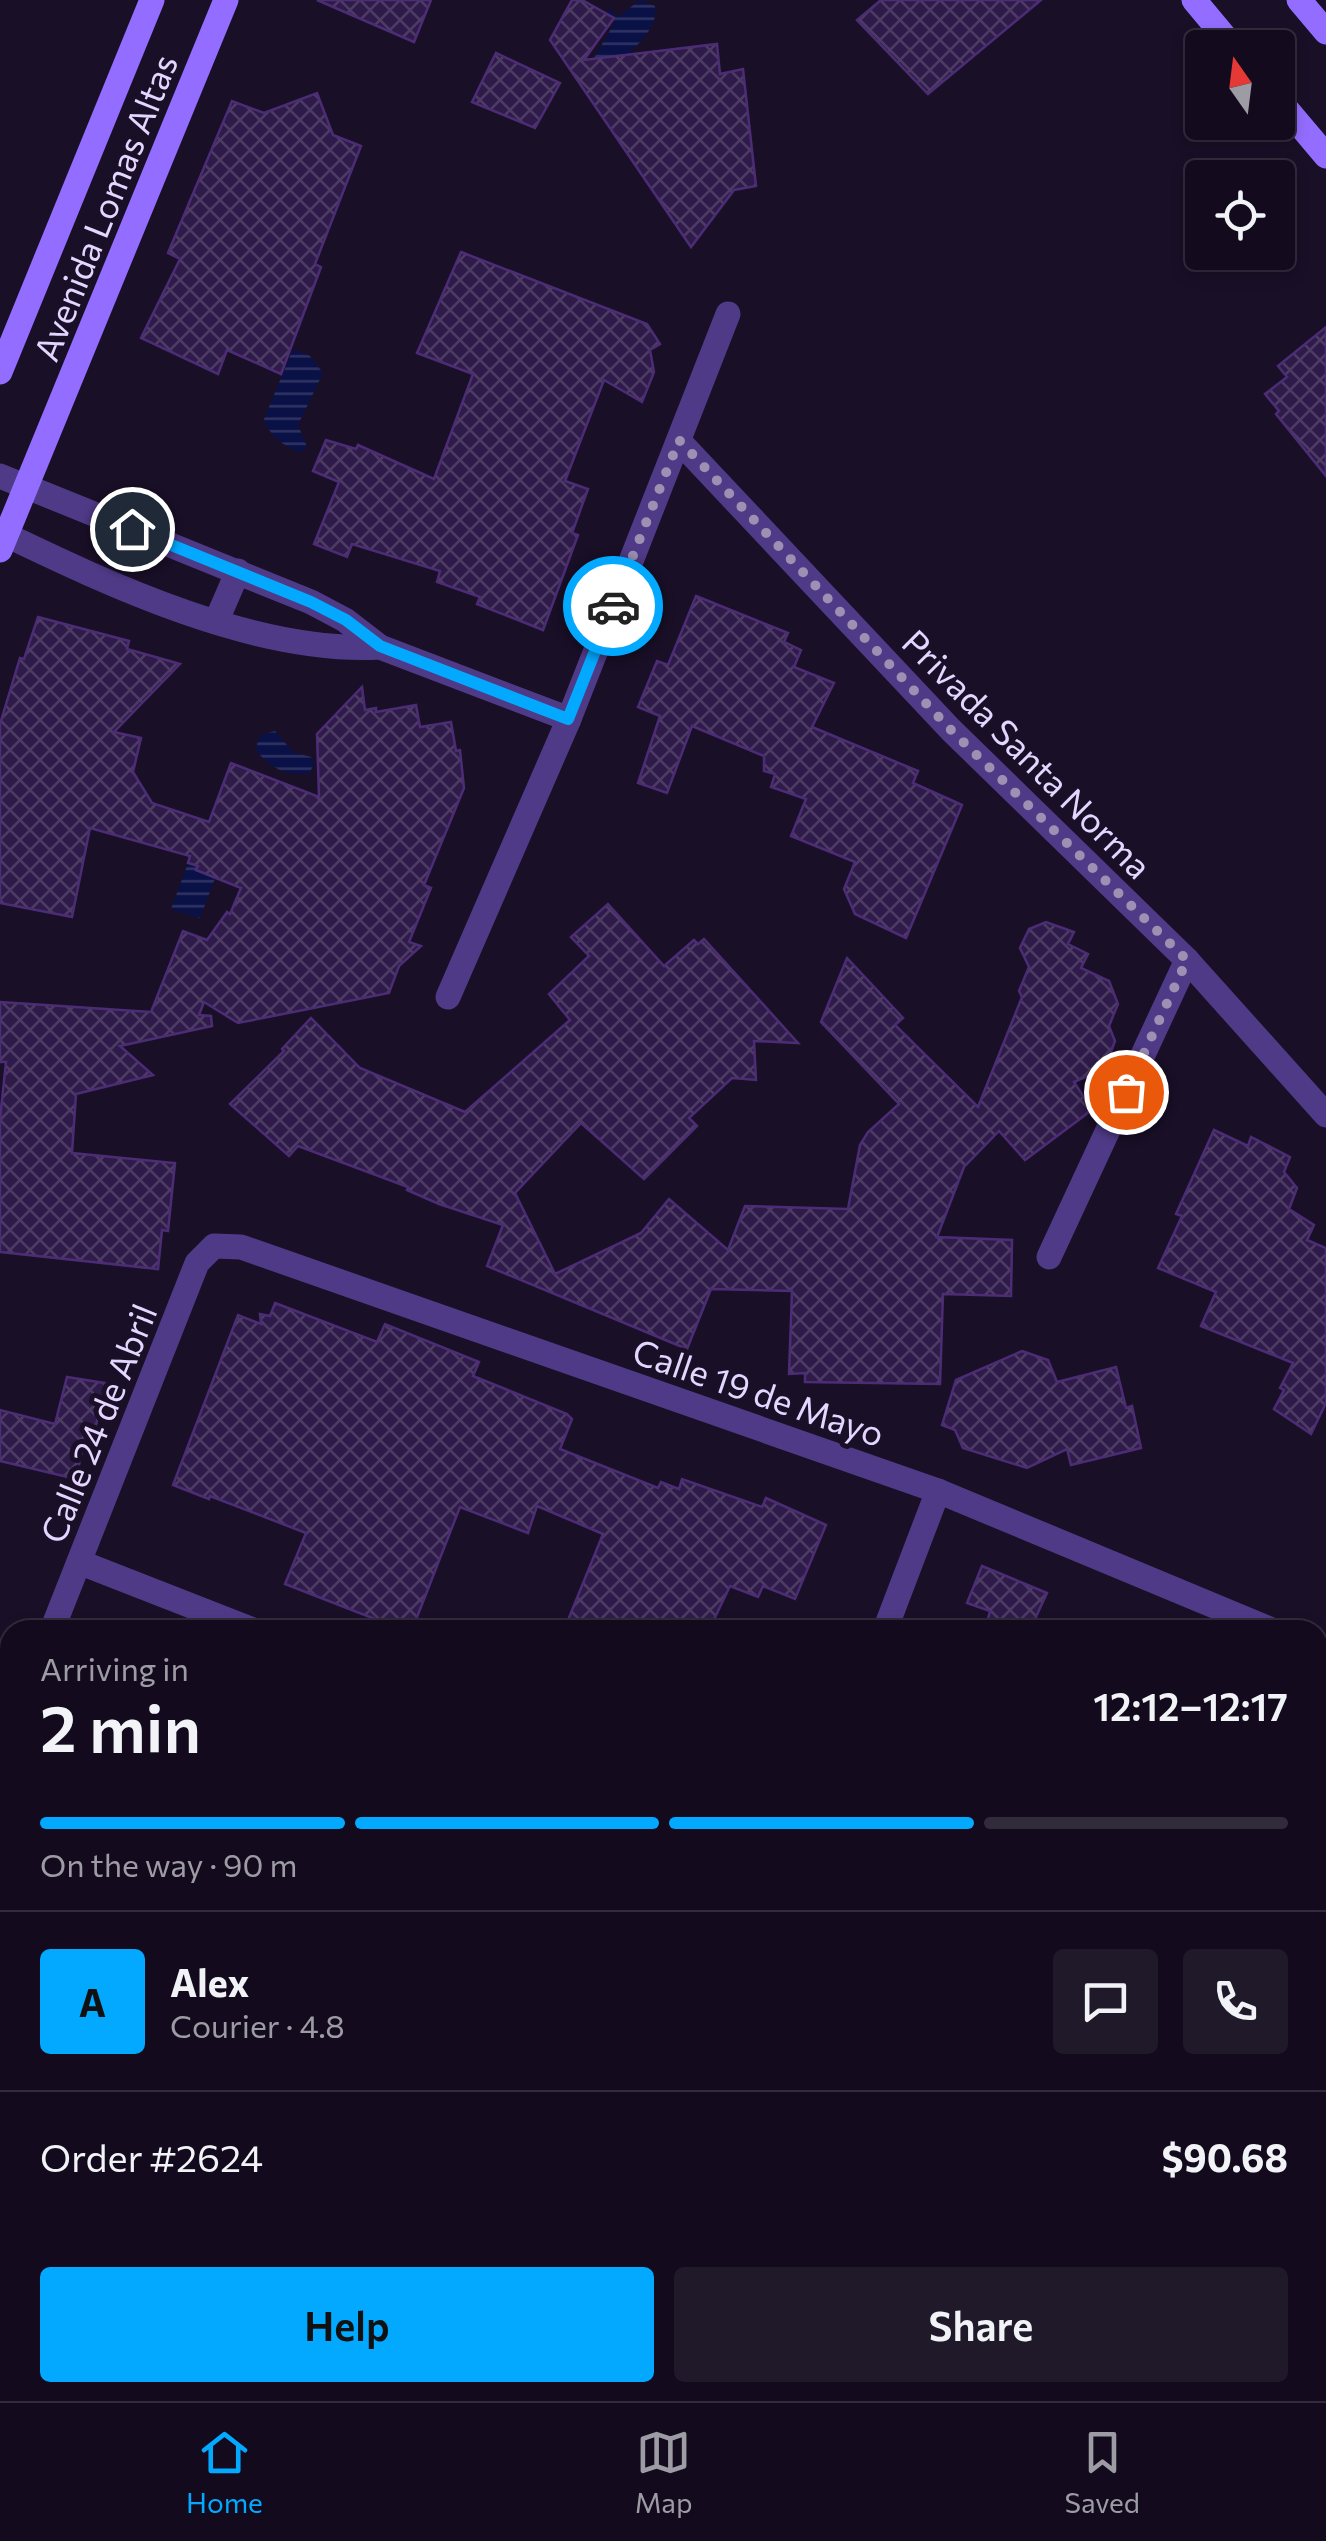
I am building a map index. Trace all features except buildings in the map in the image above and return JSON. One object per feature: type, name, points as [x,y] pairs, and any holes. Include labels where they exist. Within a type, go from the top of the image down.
[{"type":"main road","name":"Avenida Lomas Altas","points":[[0,372],[152,0]]},
{"type":"main road","name":"Avenida Lomas Altas","points":[[2,539],[27,487],[226,0]]},
{"type":"main road","points":[[1194,0],[1219,30]]},
{"type":"main road","points":[[1299,0],[1326,32]]},
{"type":"main road","points":[[1295,119],[1326,156]]},
{"type":"street","points":[[448,996],[568,719],[728,314]]},
{"type":"street","name":"Privada Santa Norma","points":[[679,440],[951,730],[1187,960],[1326,1115]]},
{"type":"street","points":[[0,476],[238,571],[346,620],[380,646],[568,719]]},
{"type":"street","points":[[2,539],[216,622],[295,642],[342,649],[380,646]]},
{"type":"street","points":[[216,622],[238,571]]},
{"type":"street","points":[[1050,1257],[1187,960]]},
{"type":"street","name":"Calle 19 de Mayo","points":[[214,1246],[242,1247],[938,1492],[1248,1620]]},
{"type":"street","name":"Calle 24 de Abril","points":[[56,1620],[197,1263],[214,1246]]},
{"type":"street","points":[[889,1620],[938,1492]]},
{"type":"street","points":[[80,1562],[227,1620]]},
{"type":"shaded area","points":[[640,0],[655,6],[653,22],[645,36],[622,62],[591,63],[615,22],[605,14],[611,9],[619,16]]},
{"type":"shaded area","points":[[293,349],[310,356],[323,373],[298,425],[307,447],[301,452],[278,440],[264,419]]},
{"type":"shaded area","points":[[275,731],[293,752],[315,762],[309,774],[279,769],[255,749],[261,735]]},
{"type":"shaded area","points":[[188,863],[198,866],[196,870],[217,873],[200,918],[171,909]]},
{"type":"way so far","points":[[613,606],[679,440],[951,730],[1187,960],[1126,1092]]},
{"type":"route","points":[[132,529],[311,602],[346,620],[380,646],[568,719],[613,606]]}]
